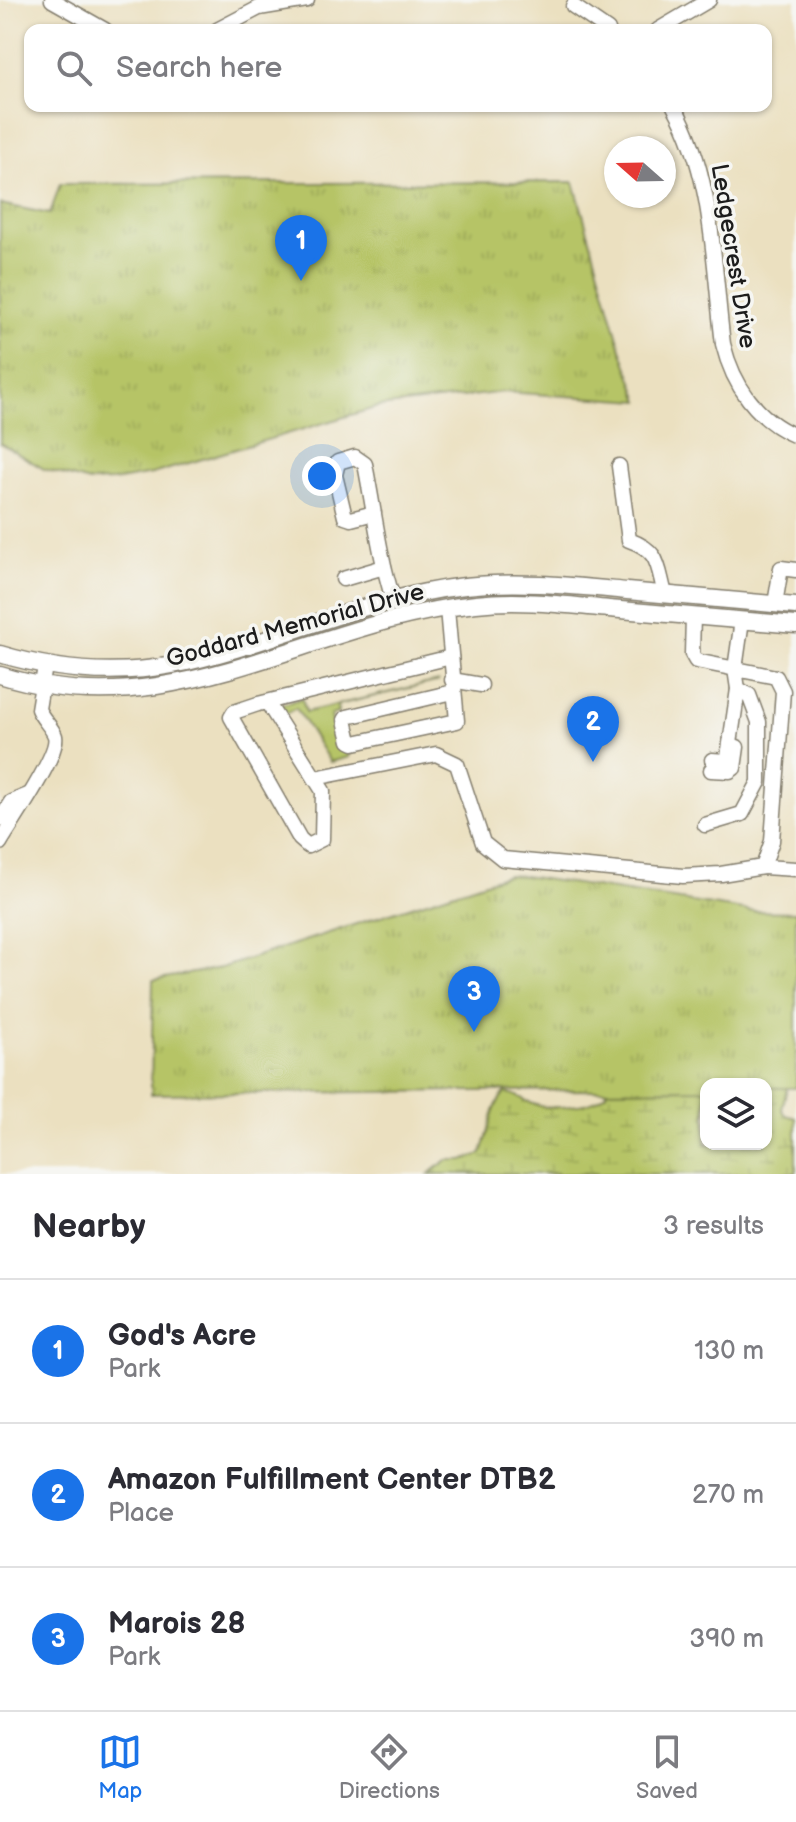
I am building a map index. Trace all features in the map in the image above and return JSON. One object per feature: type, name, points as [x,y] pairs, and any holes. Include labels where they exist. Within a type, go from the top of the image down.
[{"type":"main road","name":"Goddard Memorial Drive","points":[[0,654],[45,666],[102,671],[171,665],[393,599],[465,586],[516,583],[796,606]]},
{"type":"main road","name":"Goddard Memorial Drive","points":[[0,675],[41,686],[115,692],[184,683],[391,619],[477,604],[527,602],[796,625]]},
{"type":"street","points":[[52,0],[94,24]]},
{"type":"street","points":[[228,24],[259,8],[307,0]]},
{"type":"street","points":[[668,24],[709,0]]},
{"type":"street","points":[[573,6],[599,24]]},
{"type":"street","name":"Ledgecrest Drive","points":[[677,112],[691,141],[705,192],[723,344],[730,367],[740,388],[754,406],[773,423],[796,436]]},
{"type":"street","points":[[619,466],[629,540],[647,546],[656,559],[665,594]]},
{"type":"street","points":[[374,513],[393,599]]},
{"type":"street","points":[[343,579],[384,567]]},
{"type":"street","points":[[775,604],[789,569]]},
{"type":"street","points":[[447,609],[457,684],[457,721],[354,743],[350,741],[347,717],[457,684],[482,682]]},
{"type":"street","points":[[693,616],[692,654],[696,661],[796,679]]},
{"type":"street","points":[[712,765],[728,757],[735,720],[738,689],[735,669],[742,620]]},
{"type":"street","points":[[267,702],[323,791],[322,839],[308,846],[300,839],[231,717],[234,712],[267,702],[451,657]]},
{"type":"street","points":[[0,843],[46,769],[55,746],[54,736],[38,709],[45,666]]},
{"type":"street","points":[[763,867],[772,841],[783,691],[776,677]]},
{"type":"street","points":[[705,825],[742,814],[759,782],[759,722],[749,695],[738,689]]},
{"type":"street","points":[[315,778],[436,754],[457,764],[483,843],[503,859],[683,876],[763,867],[796,869]]},
{"type":"street","points":[[0,819],[11,802],[29,794]]},
{"type":"green space","points":[[574,182],[621,349],[640,401],[504,392],[378,407],[152,474],[113,481],[89,482],[44,469],[0,443],[0,204],[50,214],[60,184]]},
{"type":"green space","points":[[439,681],[337,705],[338,713],[331,715],[338,750],[347,749],[349,757],[330,762],[296,708],[283,715],[280,711],[283,704],[302,698],[306,712]]},
{"type":"green space","points":[[507,875],[750,911],[796,912],[796,1088],[772,1088],[772,1078],[700,1078],[700,1089],[151,1094],[153,980],[221,968]]},
{"type":"green space","points":[[609,1074],[700,1079],[700,1150],[772,1150],[772,1083],[788,1084],[782,1109],[786,1115],[796,1118],[796,1174],[429,1174],[447,1160],[463,1160],[481,1154],[496,1106],[505,1093],[540,1106],[554,1107],[589,1103],[605,1095]]},
{"type":"place","name":"God's Acre","points":[[301,281]]},
{"type":"place","name":"Amazon Fulfillment Center DTB2","points":[[593,762]]},
{"type":"place","name":"Marois 28","points":[[474,1032]]}]
